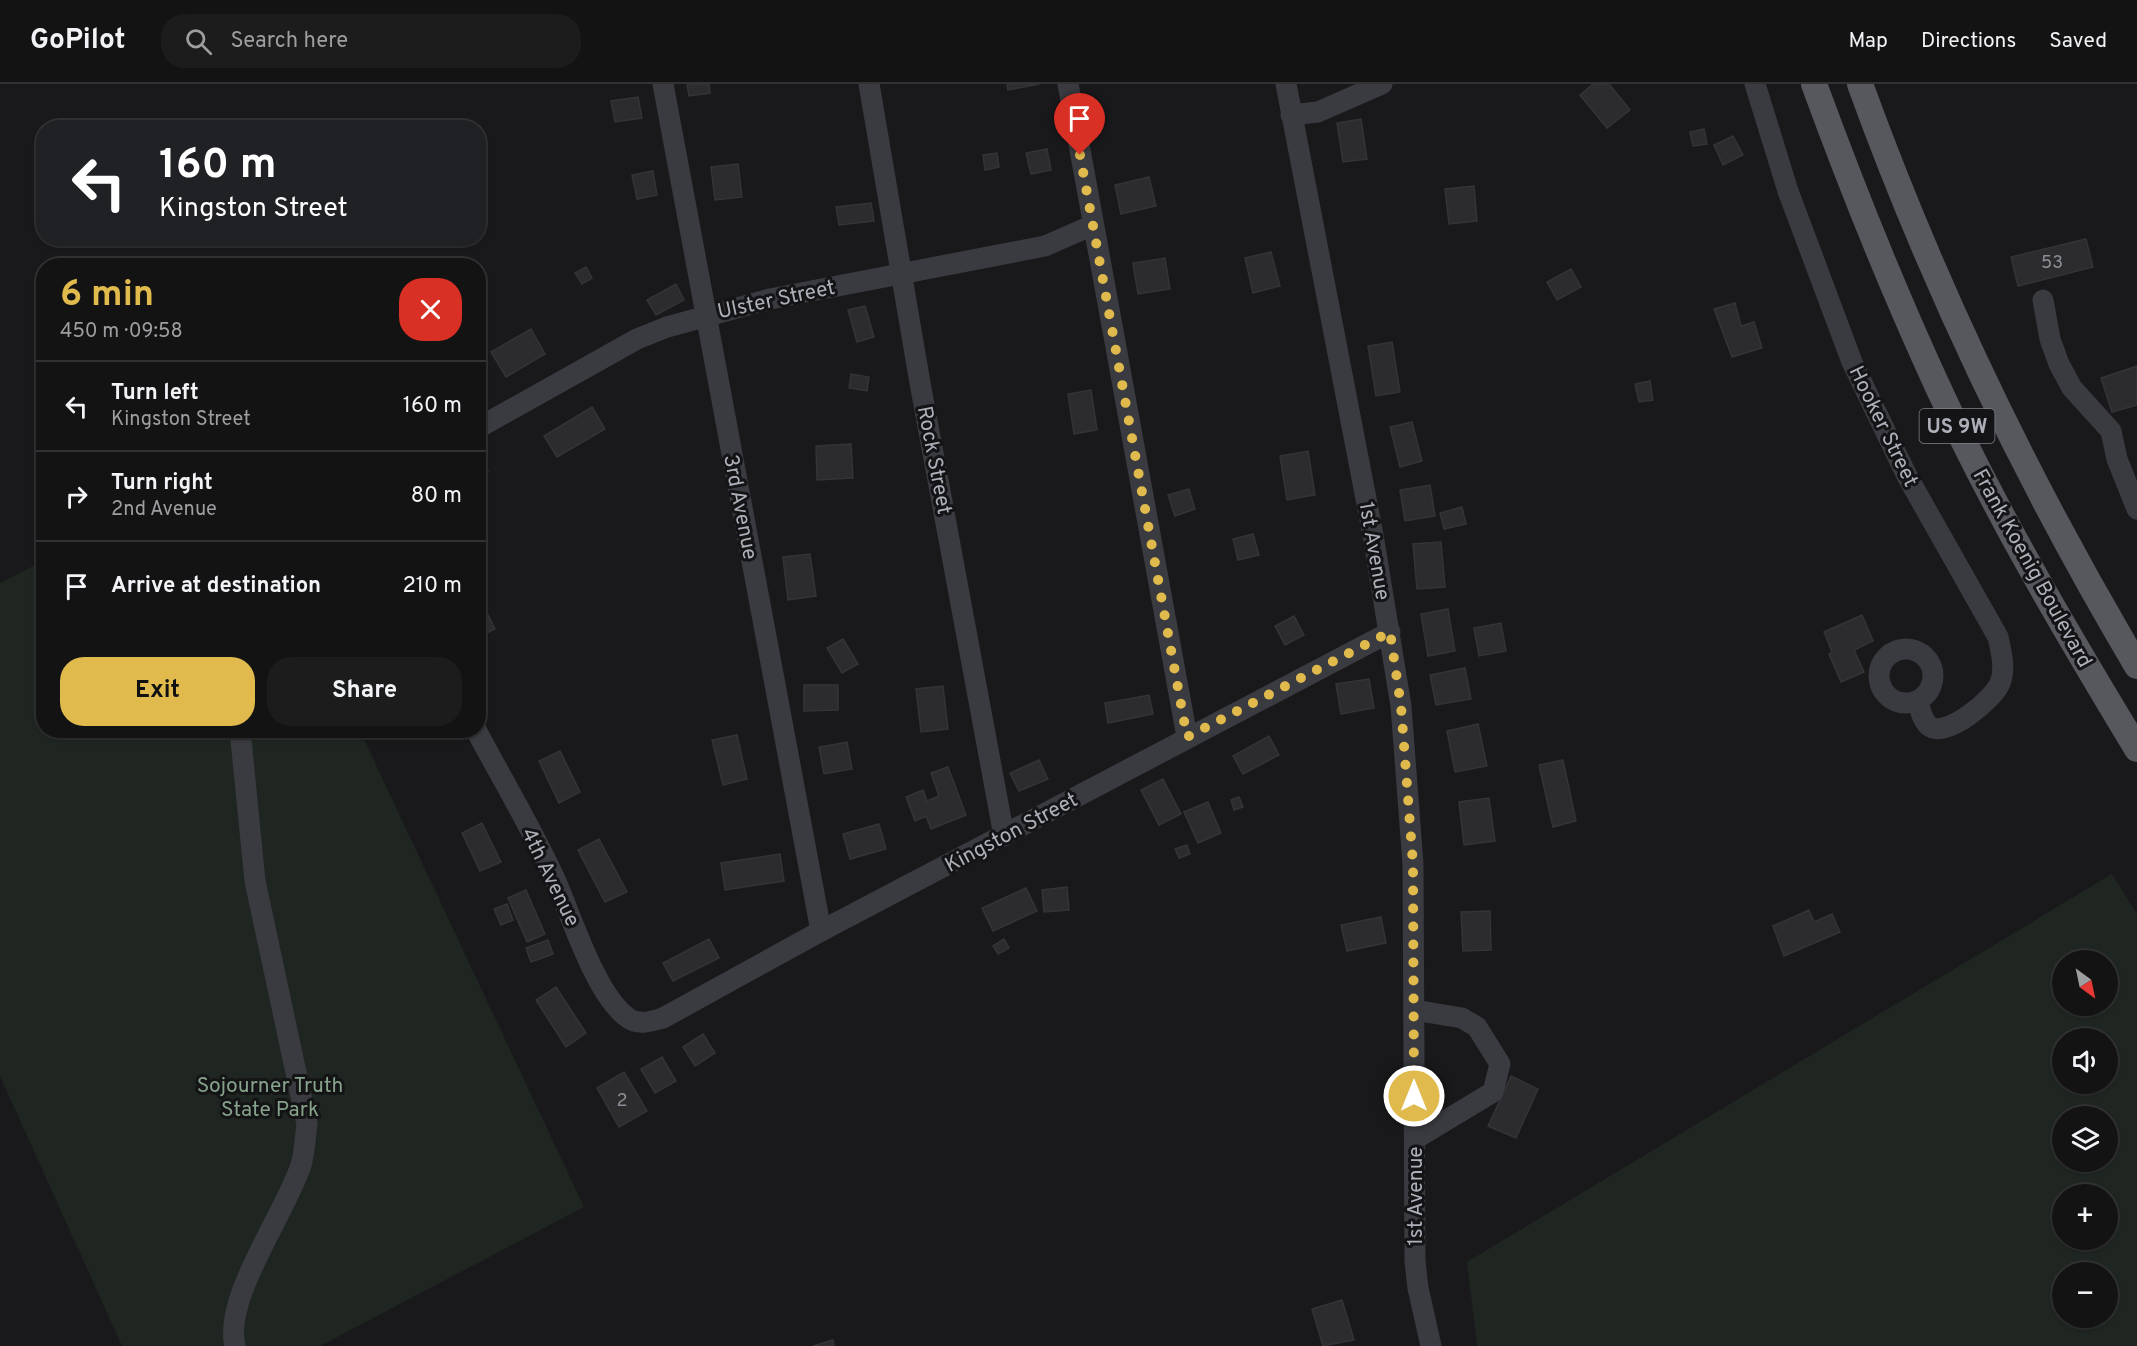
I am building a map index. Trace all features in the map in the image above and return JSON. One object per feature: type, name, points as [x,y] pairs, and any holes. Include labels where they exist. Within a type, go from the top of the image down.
[{"type":"main road","name":"Frank Koenig Boulevard","points":[[1814,84],[1869,227],[1936,384],[2031,569],[2137,749]]},
{"type":"main road","name":"Frank Koenig Boulevard","points":[[1860,84],[1920,239],[1975,366],[2068,548],[2137,666]]},
{"type":"street","name":"3rd Avenue","points":[[663,84],[704,315],[821,931]]},
{"type":"street","name":"Rock Street","points":[[869,84],[1004,836]]},
{"type":"street","points":[[1068,84],[1187,737]]},
{"type":"street","name":"1st Avenue","points":[[1286,84],[1390,632],[1401,706],[1413,864],[1416,1270],[1431,1346]]},
{"type":"street","points":[[1291,115],[1318,112],[1382,84]]},
{"type":"street","name":"Hooker Street","points":[[1755,84],[1788,191],[1852,362],[1907,476],[1998,637],[2003,660],[2001,682],[1987,702],[1961,720],[1937,729],[1930,727],[1922,717],[1918,701]]},
{"type":"street","name":"Ulster Street","points":[[486,424],[637,339],[704,315],[770,299],[1045,246],[1093,225]]},
{"type":"street","points":[[2043,300],[2050,339],[2059,364],[2072,388],[2111,431],[2117,459],[2137,509]]},
{"type":"street","name":"Kingston Street","points":[[629,1020],[644,1023],[663,1018],[821,931],[1390,632]]},
{"type":"street","points":[[235,1346],[232,1335],[238,1296],[302,1164],[307,1124],[255,881],[241,738]]},
{"type":"street","name":"4th Avenue","points":[[480,738],[553,875],[598,978],[613,1004],[629,1020]]},
{"type":"street","points":[[1414,1010],[1462,1018],[1477,1027],[1500,1064],[1493,1092],[1415,1138]]},
{"type":"green space","name":"Sojourner Truth State Park","points":[[36,565],[36,738],[363,738],[584,1207],[320,1346],[122,1346],[0,1076],[0,583]]},
{"type":"green space","points":[[2112,874],[2137,914],[2137,1346],[1477,1346],[1467,1262]]},
{"type":"building","points":[[687,84],[709,84],[710,93],[689,96]]},
{"type":"building","points":[[1007,84],[1039,84],[1008,90]]},
{"type":"building","points":[[1593,84],[1609,84],[1630,110],[1607,128],[1580,95]]},
{"type":"building","points":[[638,97],[642,118],[615,122],[611,101]]},
{"type":"building","points":[[1361,119],[1367,159],[1343,162],[1337,123]]},
{"type":"building","points":[[1704,129],[1707,144],[1693,146],[1690,132]]},
{"type":"building","points":[[1733,136],[1743,155],[1723,165],[1714,145]]},
{"type":"building","points":[[1047,149],[1051,170],[1031,174],[1026,153]]},
{"type":"building","points":[[997,153],[999,167],[985,170],[983,155]]},
{"type":"building","points":[[738,164],[742,197],[715,200],[711,167]]},
{"type":"building","points":[[653,171],[657,195],[637,199],[632,175]]},
{"type":"building","points":[[1149,177],[1156,206],[1121,214],[1115,185]]},
{"type":"building","points":[[1474,186],[1477,221],[1449,224],[1445,189]]},
{"type":"building","points":[[871,203],[874,221],[839,225],[836,207]]},
{"type":"building","points":[[2086,239],[2093,267],[2018,286],[2011,257]]},
{"type":"building","points":[[1271,252],[1280,286],[1253,293],[1245,258]]},
{"type":"building","points":[[1165,258],[1170,289],[1138,294],[1133,263]]},
{"type":"building","points":[[586,267],[592,278],[582,284],[575,273]]},
{"type":"building","points":[[1571,269],[1581,287],[1557,300],[1547,282]]},
{"type":"building","points":[[676,284],[684,300],[656,315],[647,300]]},
{"type":"building","points":[[1735,303],[1741,326],[1754,322],[1762,348],[1732,357],[1714,309]]},
{"type":"building","points":[[865,306],[874,337],[857,342],[848,310]]},
{"type":"building","points":[[531,329],[545,354],[506,377],[491,352]]},
{"type":"building","points":[[1392,342],[1400,392],[1376,396],[1368,346]]},
{"type":"building","points":[[2137,366],[2137,405],[2112,412],[2101,378]]},
{"type":"building","points":[[851,374],[869,377],[867,391],[849,388]]},
{"type":"building","points":[[1650,381],[1653,400],[1639,402],[1635,384]]},
{"type":"building","points":[[1091,390],[1097,430],[1074,434],[1068,394]]},
{"type":"building","points":[[592,407],[605,429],[557,457],[544,436]]},
{"type":"building","points":[[1412,422],[1422,461],[1400,467],[1390,427]]},
{"type":"building","points":[[851,444],[853,478],[817,480],[816,446]]},
{"type":"building","points":[[1308,451],[1315,495],[1287,500],[1280,456]]},
{"type":"building","points":[[1430,485],[1435,516],[1405,521],[1400,490]]},
{"type":"building","points":[[1189,489],[1195,509],[1175,516],[1168,495]]},
{"type":"building","points":[[1462,507],[1466,524],[1444,529],[1440,513]]},
{"type":"building","points":[[1253,534],[1259,555],[1238,560],[1233,539]]},
{"type":"building","points":[[1441,542],[1445,587],[1417,589],[1413,544]]},
{"type":"building","points":[[810,554],[816,596],[788,600],[783,557]]},
{"type":"building","points":[[1448,609],[1455,651],[1428,656],[1421,614]]},
{"type":"building","points":[[486,611],[495,629],[486,633]]},
{"type":"building","points":[[1862,615],[1873,641],[1854,650],[1864,672],[1841,682],[1829,654],[1832,652],[1824,632]]},
{"type":"building","points":[[1294,616],[1304,635],[1285,645],[1275,626]]},
{"type":"building","points":[[1501,623],[1506,651],[1479,656],[1474,628]]},
{"type":"building","points":[[843,639],[858,664],[842,673],[827,648]]},
{"type":"building","points":[[1465,668],[1471,699],[1436,705],[1430,675]]},
{"type":"building","points":[[1369,679],[1374,708],[1341,714],[1336,684]]},
{"type":"building","points":[[804,685],[838,685],[838,710],[804,711]]},
{"type":"building","points":[[943,686],[948,729],[921,732],[916,689]]},
{"type":"building","points":[[1149,695],[1153,714],[1108,723],[1105,703]]},
{"type":"building","points":[[1478,724],[1487,766],[1455,772],[1447,731]]},
{"type":"building","points":[[737,735],[747,779],[723,785],[712,740]]},
{"type":"building","points":[[1269,736],[1279,755],[1243,774],[1233,756]]},
{"type":"building","points":[[847,742],[852,769],[824,774],[819,747]]},
{"type":"building","points":[[560,751],[580,792],[559,803],[539,761]]},
{"type":"building","points":[[1039,760],[1048,779],[1019,791],[1010,773]]},
{"type":"building","points":[[1563,760],[1576,821],[1553,827],[1539,765]]},
{"type":"building","points":[[948,767],[966,815],[931,829],[926,816],[915,821],[906,797],[923,790],[927,801],[939,796],[931,773]]},
{"type":"building","points":[[1163,779],[1181,814],[1159,825],[1141,790]]},
{"type":"building","points":[[1239,797],[1243,807],[1234,810],[1231,800]]},
{"type":"building","points":[[1489,798],[1495,841],[1464,845],[1459,802]]},
{"type":"building","points":[[1208,802],[1221,833],[1198,843],[1184,812]]},
{"type":"building","points":[[482,823],[501,862],[480,871],[462,833]]},
{"type":"building","points":[[879,824],[886,849],[850,859],[843,834]]},
{"type":"building","points":[[599,839],[627,892],[605,902],[578,850]]},
{"type":"building","points":[[1187,845],[1190,854],[1179,858],[1175,849]]},
{"type":"building","points":[[780,854],[784,881],[725,890],[721,863]]},
{"type":"building","points":[[1067,887],[1069,910],[1044,912],[1042,890]]},
{"type":"building","points":[[1026,888],[1037,911],[993,931],[982,908]]},
{"type":"building","points":[[526,890],[545,934],[527,942],[508,898]]},
{"type":"building","points":[[507,904],[513,920],[501,925],[494,909]]},
{"type":"building","points":[[1809,910],[1814,922],[1832,914],[1840,932],[1784,956],[1773,926]]},
{"type":"building","points":[[1490,911],[1491,950],[1463,951],[1461,912]]},
{"type":"building","points":[[1381,917],[1386,943],[1347,951],[1341,925]]},
{"type":"building","points":[[709,939],[719,958],[673,981],[663,963]]},
{"type":"building","points":[[1004,939],[1009,948],[998,954],[993,946]]},
{"type":"building","points":[[548,940],[553,954],[531,962],[526,948]]},
{"type":"building","points":[[556,987],[586,1033],[566,1047],[536,1000]]},
{"type":"building","points":[[703,1034],[715,1053],[695,1066],[683,1047]]},
{"type":"building","points":[[662,1057],[676,1081],[655,1093],[641,1069]]},
{"type":"building","points":[[624,1072],[647,1111],[619,1127],[597,1088]]},
{"type":"building","points":[[1511,1076],[1538,1089],[1516,1138],[1488,1126]]},
{"type":"building","points":[[1342,1300],[1354,1340],[1323,1346],[1312,1309]]},
{"type":"building","points":[[833,1340],[834,1346],[813,1346]]},
{"type":"route","points":[[1080,155],[1144,492],[1187,737],[1390,632],[1401,706],[1413,864],[1414,1096]]}]
